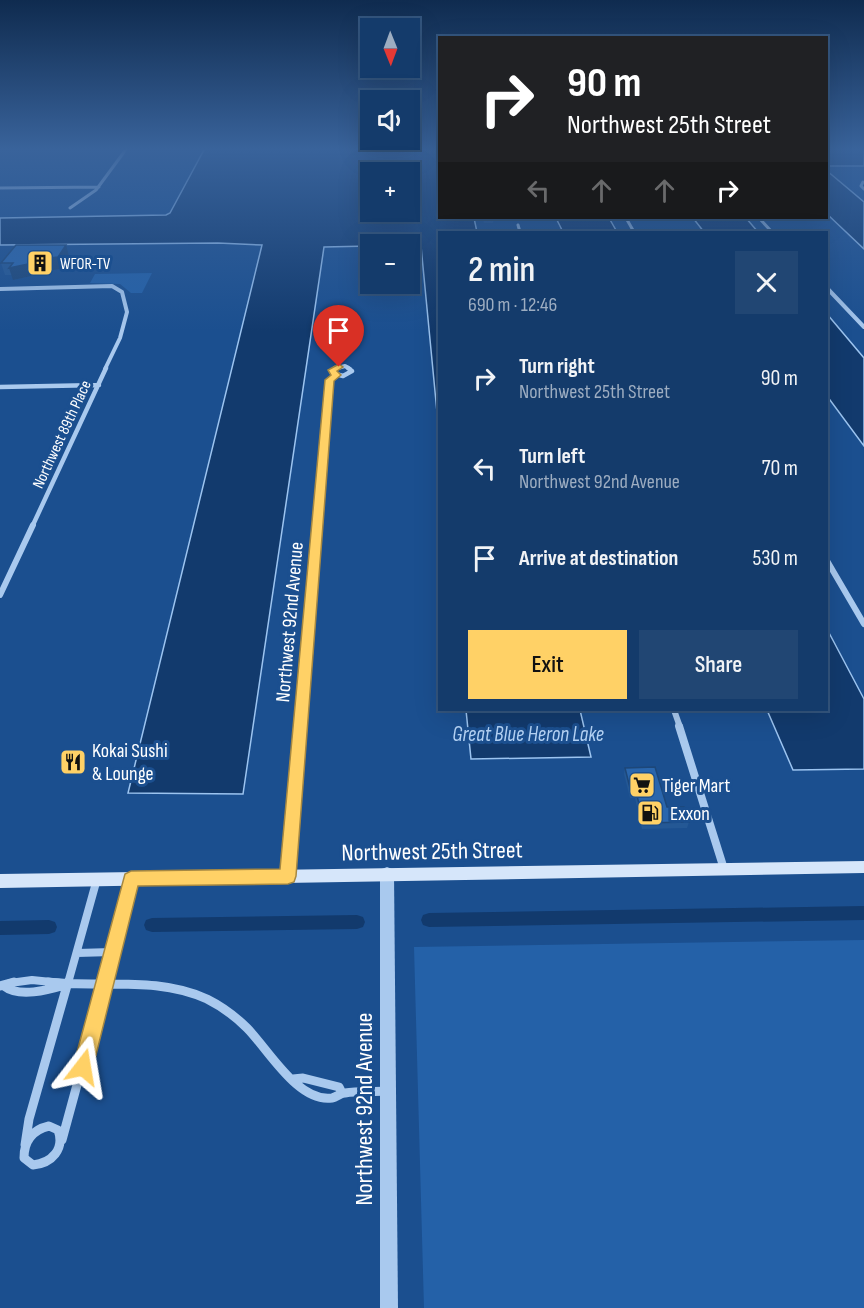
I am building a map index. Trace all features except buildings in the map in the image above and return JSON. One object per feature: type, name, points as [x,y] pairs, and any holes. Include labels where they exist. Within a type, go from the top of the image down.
[{"type":"main road","name":"Northwest 25th Street","points":[[0,881],[864,867]]},
{"type":"street","points":[[760,219],[771,231]]},
{"type":"street","points":[[518,225],[520,231]]},
{"type":"street","name":"Northwest 89th Place","points":[[0,289],[112,286],[123,295],[126,320],[99,385],[0,595]]},
{"type":"street","points":[[828,289],[864,327]]},
{"type":"street","name":"Northwest 92nd Avenue","points":[[288,876],[330,380],[336,375]]},
{"type":"street","points":[[0,387],[99,385]]},
{"type":"street","points":[[828,562],[864,624]]},
{"type":"street","points":[[674,711],[725,869]]},
{"type":"street","name":"Northwest 92nd Avenue","points":[[387,873],[389,1308]]},
{"type":"street","points":[[97,879],[29,1119],[24,1158],[33,1165],[39,1165],[52,1159],[62,1140],[131,879]]},
{"type":"street","points":[[77,953],[112,952]]},
{"type":"street","points":[[2,986],[10,991],[44,991],[68,984],[159,984],[186,990],[211,1000],[243,1024],[279,1068],[294,1079],[296,1086],[312,1094],[332,1098],[342,1093],[387,1091]]},
{"type":"street","points":[[24,1145],[32,1133],[49,1126],[58,1130],[62,1140]]},
{"type":"shaded area","points":[[152,273],[142,293],[131,293],[120,284],[90,283],[95,274]]},
{"type":"shaded area","points":[[864,940],[864,1308],[424,1308],[414,947]]},
{"type":"water","points":[[172,209],[360,209],[360,222],[420,222],[420,209],[438,209],[438,219],[474,219],[477,231],[438,231],[438,423],[420,234],[360,234],[360,246],[324,247],[243,794],[128,793],[262,245],[218,243],[0,245],[0,218],[166,215]]},
{"type":"water","points":[[828,209],[864,209],[864,249],[828,215]]},
{"type":"water","points":[[556,219],[610,219],[616,231],[562,231]]},
{"type":"water","points":[[694,219],[747,219],[757,231],[703,231]]},
{"type":"water","points":[[828,315],[864,358],[864,446],[828,397]]},
{"type":"water","points":[[828,631],[864,699],[864,769],[793,770],[767,711],[828,711]]},
{"type":"water","name":"Great Blue Heron Lake","points":[[466,711],[580,711],[591,757],[471,759]]},
{"type":"waterway","points":[[429,920],[864,913]]},
{"type":"waterway","points":[[152,925],[357,922]]},
{"type":"waterway","points":[[0,928],[49,927]]},
{"type":"place","name":"WFOR-TV","points":[[40,263]]},
{"type":"place","name":"Kokai Sushi & Lounge","points":[[73,762]]},
{"type":"place","name":"Tiger Mart","points":[[642,785]]},
{"type":"place","name":"Exxon","points":[[650,813]]},
{"type":"route","points":[[83,1067],[131,879],[288,876],[330,380],[336,375],[332,373],[332,370],[339,367]]}]
